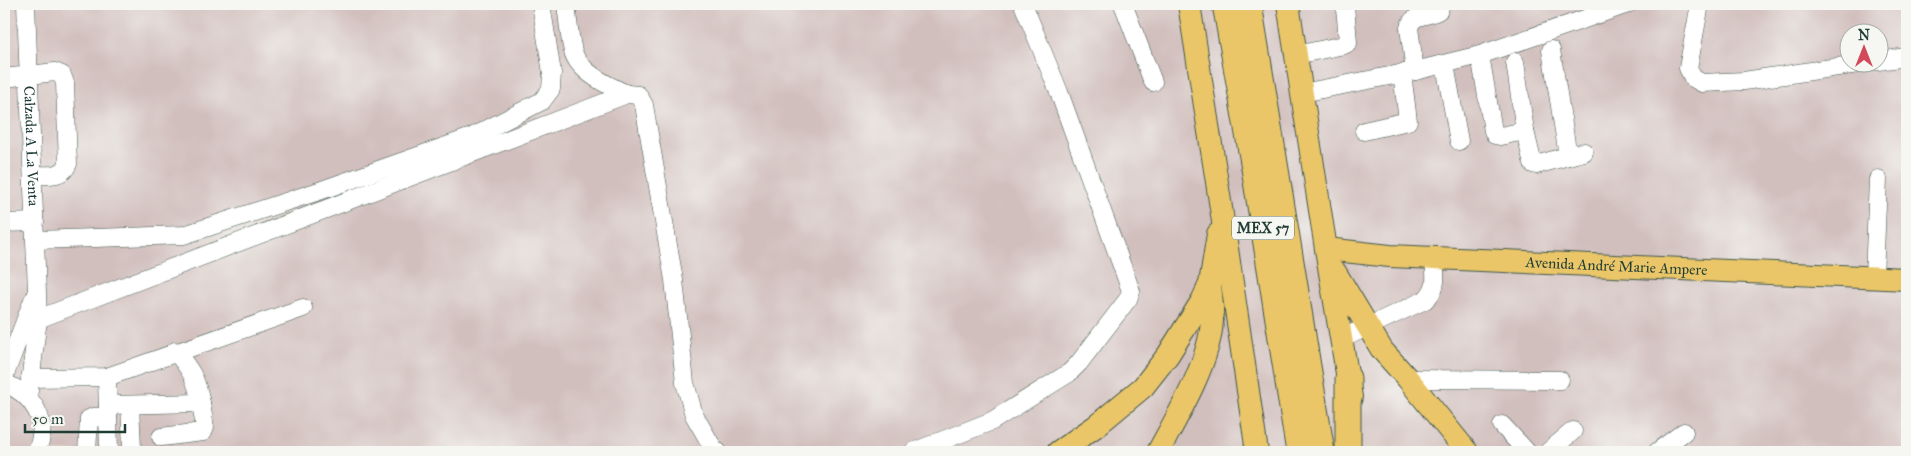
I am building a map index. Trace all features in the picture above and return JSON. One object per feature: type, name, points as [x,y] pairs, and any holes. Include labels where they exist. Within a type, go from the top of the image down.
[{"type":"highway","name":"MEX 57","points":[[1225,4],[1254,168],[1299,452]]},
{"type":"highway","name":"MEX 57","points":[[1249,4],[1322,452]]},
{"type":"highway","points":[[1348,378],[1348,452]]},
{"type":"main road","points":[[1189,4],[1257,452]]},
{"type":"main road","points":[[1288,4],[1359,452]]},
{"type":"main road","points":[[1158,452],[1187,397],[1207,349],[1212,320],[1210,284],[1221,208]]},
{"type":"main road","points":[[1327,254],[1382,350],[1467,452]]},
{"type":"main road","name":"Avenida André Marie Ampere","points":[[1327,254],[1907,279]]},
{"type":"main road","points":[[1058,452],[1096,426],[1143,387],[1168,355],[1202,301],[1210,284]]},
{"type":"street","name":"Calzada A La Venta","points":[[26,4],[38,319],[28,398]]},
{"type":"street","points":[[36,240],[184,235],[322,190],[472,137],[542,101],[551,89],[552,73],[541,4]]},
{"type":"street","points":[[566,4],[573,53],[583,67],[600,82],[627,94],[638,95],[644,105],[674,280],[685,383],[694,415],[718,452]]},
{"type":"street","points":[[913,452],[992,421],[1069,373],[1079,363],[1128,299],[1131,291],[1059,92],[1023,4]]},
{"type":"street","points":[[1123,4],[1153,82]]},
{"type":"street","points":[[1364,132],[1408,121],[1409,28],[1414,18],[1434,13],[1439,10],[1441,4]]},
{"type":"street","points":[[1302,93],[1445,65],[1480,55],[1628,4]]},
{"type":"street","points":[[1700,4],[1688,68],[1693,78],[1702,83],[1744,81],[1838,67]]},
{"type":"street","points":[[1296,55],[1348,43],[1345,5]]},
{"type":"street","points":[[1515,62],[1525,132],[1533,164],[1536,165],[1576,154],[1552,50]]},
{"type":"street","points":[[1480,55],[1495,135],[1525,132]]},
{"type":"street","points":[[1888,60],[1907,57]]},
{"type":"street","points":[[1445,65],[1459,142]]},
{"type":"street","points":[[4,78],[55,72],[62,75],[65,92],[68,164],[65,170],[58,174],[34,175]]},
{"type":"street","points":[[38,319],[627,94]]},
{"type":"street","points":[[1874,278],[1878,179]]},
{"type":"street","points":[[4,223],[35,222]]},
{"type":"street","points":[[1342,338],[1425,300],[1433,293],[1435,285],[1434,258]]},
{"type":"street","points":[[4,377],[37,290]]},
{"type":"street","points":[[30,378],[106,377],[175,351],[303,308]]},
{"type":"street","points":[[161,437],[204,432],[205,428],[196,381],[175,351]]},
{"type":"street","points":[[106,377],[109,451]]},
{"type":"street","points":[[1408,379],[1560,380]]},
{"type":"street","points":[[4,383],[16,388],[28,398],[36,409],[40,422],[41,437],[36,452]]},
{"type":"street","points":[[87,452],[89,419],[93,417],[130,405],[201,403]]},
{"type":"street","points":[[130,405],[132,448]]},
{"type":"street","points":[[1502,425],[1527,452]]},
{"type":"street","points":[[1548,452],[1573,431]]},
{"type":"street","points":[[1657,452],[1684,432]]},
{"type":"shaded area","points":[[4,4],[1907,4],[1907,452],[9,452],[4,193]]}]
